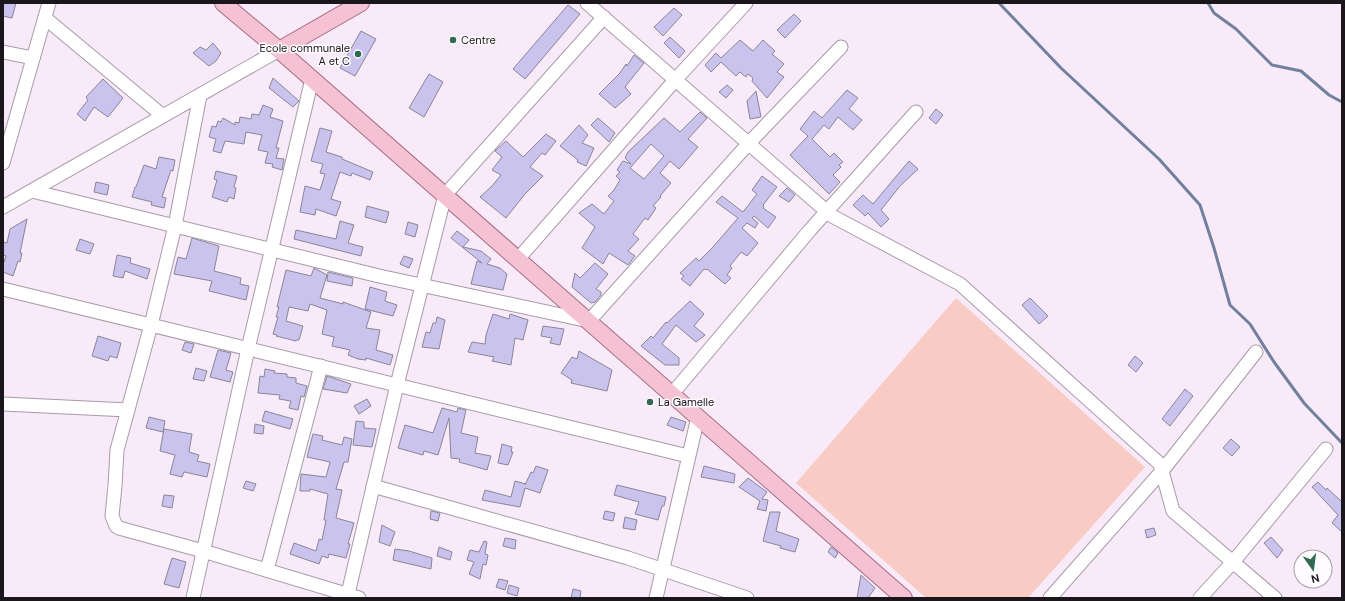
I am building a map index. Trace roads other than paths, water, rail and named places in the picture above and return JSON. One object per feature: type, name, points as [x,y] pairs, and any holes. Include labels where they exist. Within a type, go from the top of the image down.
[{"type":"main road","points":[[223,3],[445,195],[904,598]]},
{"type":"main road","points":[[279,50],[361,3]]},
{"type":"street","points":[[3,163],[49,3]]},
{"type":"street","points":[[587,3],[604,16],[826,212],[960,284],[1160,464],[1173,511],[1275,598]]},
{"type":"street","points":[[518,260],[676,79],[746,3]]},
{"type":"street","points":[[200,95],[175,226],[151,325],[117,450],[116,486],[112,516],[116,526],[119,528],[267,570],[351,597],[373,486],[445,195],[604,16]]},
{"type":"street","points":[[45,18],[163,116]]},
{"type":"street","points":[[32,191],[271,250],[422,285],[589,321],[749,144],[841,47]]},
{"type":"street","points":[[3,207],[279,50]]},
{"type":"street","points":[[3,52],[33,58]]},
{"type":"street","points":[[193,598],[248,349],[312,79]]},
{"type":"street","points":[[672,394],[826,212],[916,112]]},
{"type":"street","points":[[3,289],[688,456]]},
{"type":"street","points":[[1050,598],[1162,471],[1256,352]]},
{"type":"street","points":[[267,570],[321,366]]},
{"type":"street","points":[[3,404],[128,410]]},
{"type":"street","points":[[656,598],[698,417]]},
{"type":"street","points":[[1200,598],[1233,562],[1326,449]]},
{"type":"street","points":[[373,486],[662,570],[747,598]]},
{"type":"waterway","points":[[999,3],[1061,68],[1159,159],[1200,205],[1230,305],[1250,324],[1274,362],[1304,403],[1342,443]]},
{"type":"waterway","points":[[1208,3],[1214,13],[1236,29],[1272,65],[1301,71],[1329,95],[1342,102]]},
{"type":"place","name":"Centre","points":[[453,40]]},
{"type":"place","name":"Ecole communale A et C","points":[[358,54]]},
{"type":"place","name":"La Gamelle","points":[[650,402]]}]
